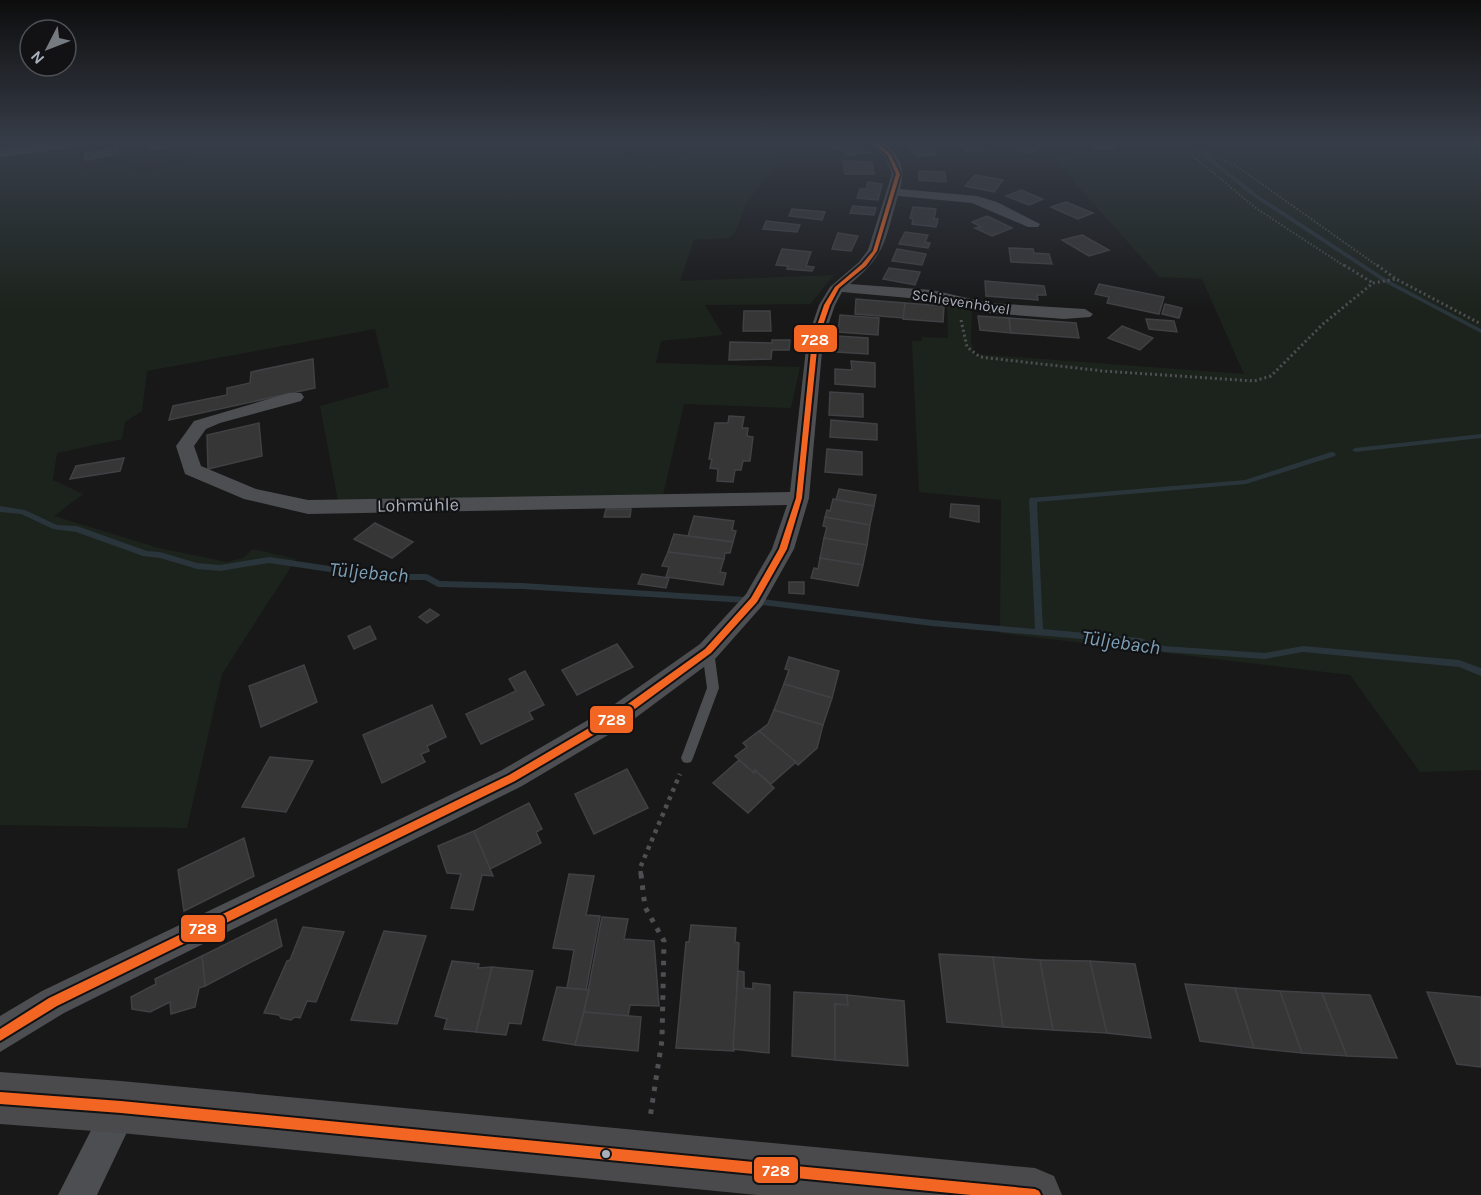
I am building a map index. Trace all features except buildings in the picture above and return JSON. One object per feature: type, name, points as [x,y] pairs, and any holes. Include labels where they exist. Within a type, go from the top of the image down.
[{"type":"main road","points":[[0,1098],[121,1107],[1035,1195]]},
{"type":"street","points":[[0,1035],[53,1002],[512,778],[621,714],[708,651],[754,600],[783,549],[799,498],[815,340],[826,305],[837,287],[864,265],[875,251],[892,198]]},
{"type":"street","points":[[951,198],[992,205],[1033,224]]},
{"type":"street","name":"Schievenhövel","points":[[837,287],[932,296],[989,308],[1085,314]]},
{"type":"street","name":"Lohmühle","points":[[295,397],[200,425],[184,446],[192,470],[250,494],[308,507],[799,498]]},
{"type":"street","points":[[77,1195],[121,1107]]},
{"type":"lane","points":[[687,758],[713,688],[708,651]]},
{"type":"path","points":[[1243,198],[1286,230],[1373,283]]},
{"type":"path","points":[[1281,198],[1396,279],[1481,324]]},
{"type":"path","points":[[960,301],[966,347],[969,352],[980,357],[1103,371],[1254,381],[1270,376],[1323,324],[1373,283],[1396,279]]},
{"type":"path","points":[[644,1158],[662,1040],[664,941],[645,907],[640,868],[687,758]]},
{"type":"shaded area","points":[[0,198],[750,198],[746,203],[735,234],[728,238],[694,240],[680,281],[834,275],[810,304],[705,305],[723,335],[661,341],[656,363],[800,367],[791,408],[684,404],[663,495],[338,501],[320,406],[389,387],[375,329],[147,371],[142,411],[125,422],[122,439],[57,453],[53,480],[83,494],[54,516],[159,548],[227,562],[243,558],[253,549],[296,559],[222,674],[187,828],[0,825]]},
{"type":"shaded area","points":[[1088,198],[1481,198],[1481,770],[1420,772],[1350,675],[1000,633],[1001,500],[919,492],[912,341],[922,341],[922,337],[948,338],[947,301],[972,309],[971,341],[974,354],[1244,374],[1202,279],[1159,277]]},
{"type":"waterway","points":[[1259,198],[1386,281],[1481,331]]},
{"type":"waterway","points":[[1355,450],[1481,436]]},
{"type":"waterway","points":[[1039,632],[1033,500],[1246,482],[1333,454]]},
{"type":"waterway","name":"Tüljebach","points":[[0,509],[22,512],[56,527],[77,529],[146,554],[160,555],[197,566],[220,568],[269,560],[384,577],[427,577],[438,584],[522,586],[745,600]]},
{"type":"waterway","name":"Tüljebach","points":[[761,602],[932,623],[1140,641],[1164,649],[1265,656],[1303,649],[1459,664],[1481,672]]},
{"type":"transit line","name":"728","points":[[0,1035],[53,1002],[512,778],[621,714],[708,651],[754,600],[783,549],[799,498],[815,340],[827,305],[837,287],[864,265],[875,251],[891,198]]},
{"type":"transit line","name":"728","points":[[0,1098],[121,1107],[1035,1195]]}]
